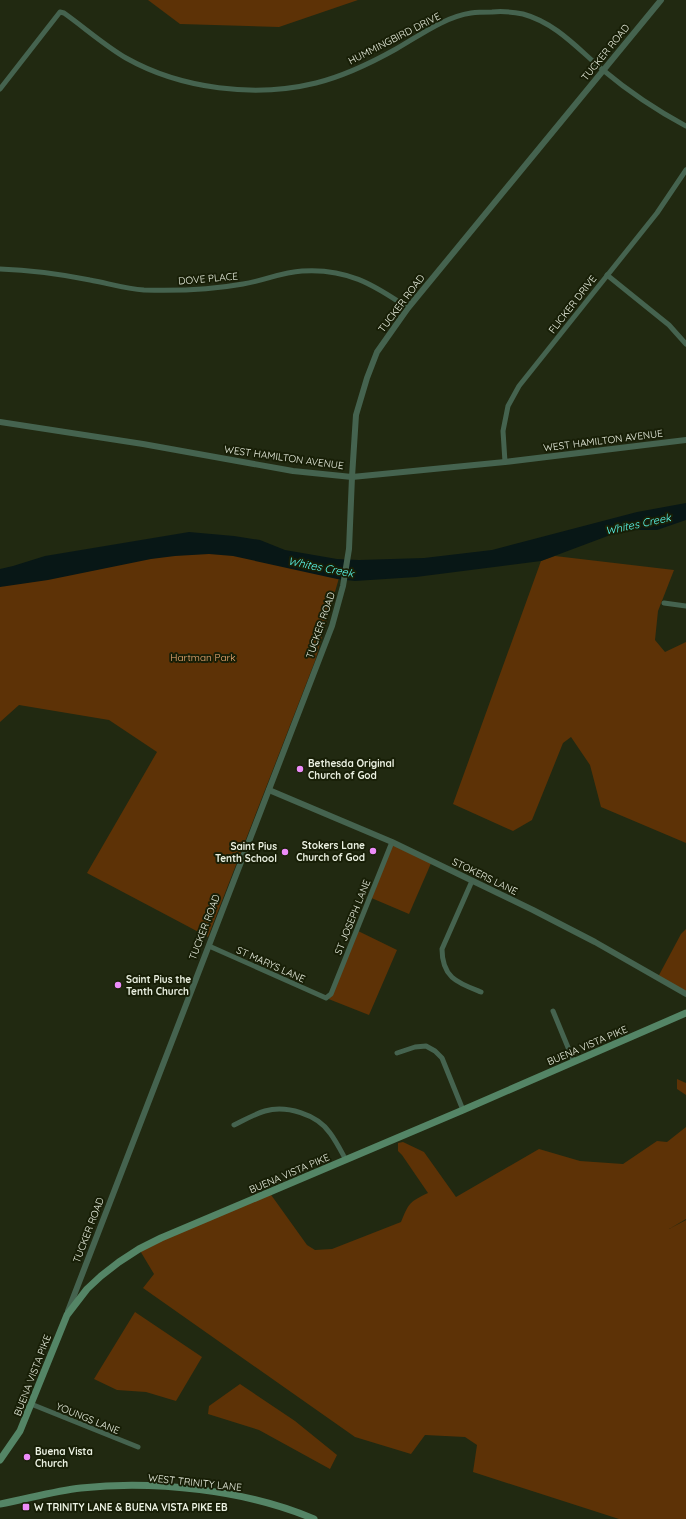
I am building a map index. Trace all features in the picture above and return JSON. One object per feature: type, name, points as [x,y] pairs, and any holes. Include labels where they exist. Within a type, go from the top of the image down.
[{"type":"main road","name":"BUENA VISTA PIKE","points":[[0,1460],[20,1431],[67,1315],[87,1289],[118,1262],[161,1238],[463,1110],[686,1013]]},
{"type":"main road","name":"WEST TRINITY LANE","points":[[0,1504],[80,1488],[120,1486],[169,1487],[256,1500],[314,1519]]},
{"type":"street","name":"TUCKER ROAD","points":[[67,1315],[332,626],[344,586],[350,549],[352,477],[356,415],[367,378],[377,352],[408,308],[661,0]]},
{"type":"street","name":"HUMMINGBIRD DRIVE","points":[[0,89],[60,12],[64,13],[120,54],[144,66],[178,79],[238,90],[283,89],[317,83],[343,75],[381,57],[445,22],[470,13],[502,11],[523,14],[546,23],[562,34],[646,103],[686,126]]},
{"type":"street","name":"FLICKER DRIVE","points":[[506,462],[503,431],[508,406],[519,386],[657,213],[686,170]]},
{"type":"street","name":"DOVE PLACE","points":[[0,269],[50,272],[141,290],[182,291],[203,290],[244,284],[301,271],[328,271],[363,280],[408,308]]},
{"type":"street","points":[[607,275],[669,325],[686,344]]},
{"type":"street","name":"WEST HAMILTON AVENUE","points":[[0,422],[143,444],[293,471],[352,477],[506,462],[686,440]]},
{"type":"street","points":[[664,603],[686,606]]},
{"type":"street","name":"STOKERS LANE","points":[[269,790],[392,842],[472,881],[596,942],[686,994]]},
{"type":"street","name":"ST JOSEPH LANE","points":[[326,998],[331,994],[392,842]]},
{"type":"street","points":[[472,881],[442,949],[442,961],[446,970],[453,979],[481,992]]},
{"type":"street","name":"ST MARYS LANE","points":[[209,946],[326,998]]},
{"type":"street","points":[[552,1011],[574,1062]]},
{"type":"street","points":[[397,1053],[415,1047],[426,1046],[435,1051],[442,1058],[463,1110]]},
{"type":"street","points":[[234,1125],[264,1111],[289,1109],[320,1122],[330,1132],[346,1160]]},
{"type":"street","name":"YOUNGS LANE","points":[[31,1404],[138,1447]]},
{"type":"green space","points":[[148,0],[358,0],[279,27],[180,24]]},
{"type":"green space","name":"Hartman Park","points":[[223,552],[339,578],[315,661],[208,937],[87,873],[157,752],[109,720],[19,705],[0,722],[0,574],[87,560]]},
{"type":"green space","points":[[555,556],[674,570],[658,611],[655,640],[665,652],[686,642],[686,843],[601,807],[590,765],[571,737],[563,743],[532,820],[513,831],[453,804],[541,561]]},
{"type":"green space","points":[[392,842],[432,861],[409,914],[369,897]]},
{"type":"green space","points":[[686,929],[686,994],[658,977],[681,934]]},
{"type":"green space","points":[[356,930],[397,950],[369,1015],[326,998],[331,994]]},
{"type":"green space","points":[[677,1079],[686,1083],[686,1095],[677,1089]]},
{"type":"green space","points":[[686,1127],[686,1219],[669,1229],[686,1220],[686,1519],[619,1519],[473,1472],[477,1445],[465,1437],[425,1435],[411,1454],[355,1437],[143,1288],[154,1274],[139,1249],[269,1192],[307,1245],[315,1250],[332,1249],[401,1222],[410,1204],[428,1193],[398,1151],[398,1143],[403,1142],[424,1152],[456,1197],[539,1149],[580,1161],[623,1164],[657,1141],[667,1142]]},
{"type":"green space","points":[[135,1312],[202,1357],[176,1401],[146,1392],[117,1390],[94,1379]]},
{"type":"green space","points":[[240,1384],[295,1421],[337,1455],[330,1469],[259,1430],[208,1414],[209,1406]]},
{"type":"water","name":"Whites Creek","points":[[686,503],[686,520],[657,530],[636,530],[613,534],[541,561],[416,577],[355,581],[337,579],[233,556],[209,554],[151,559],[48,580],[0,587],[0,569],[45,556],[189,532],[260,540],[285,550],[337,559],[359,560],[424,558],[492,550],[637,512]]},
{"type":"place","name":"Bethesda Original Church of God","points":[[300,769]]},
{"type":"place","name":"Stokers Lane Church of God","points":[[373,851]]},
{"type":"place","name":"Saint Pius Tenth School","points":[[285,852]]},
{"type":"place","name":"Saint Pius the Tenth Church","points":[[118,985]]},
{"type":"place","name":"Buena Vista Church","points":[[27,1457]]},
{"type":"place","name":"W TRINITY LANE & BUENA VISTA PIKE EB","points":[[26,1507]]}]
